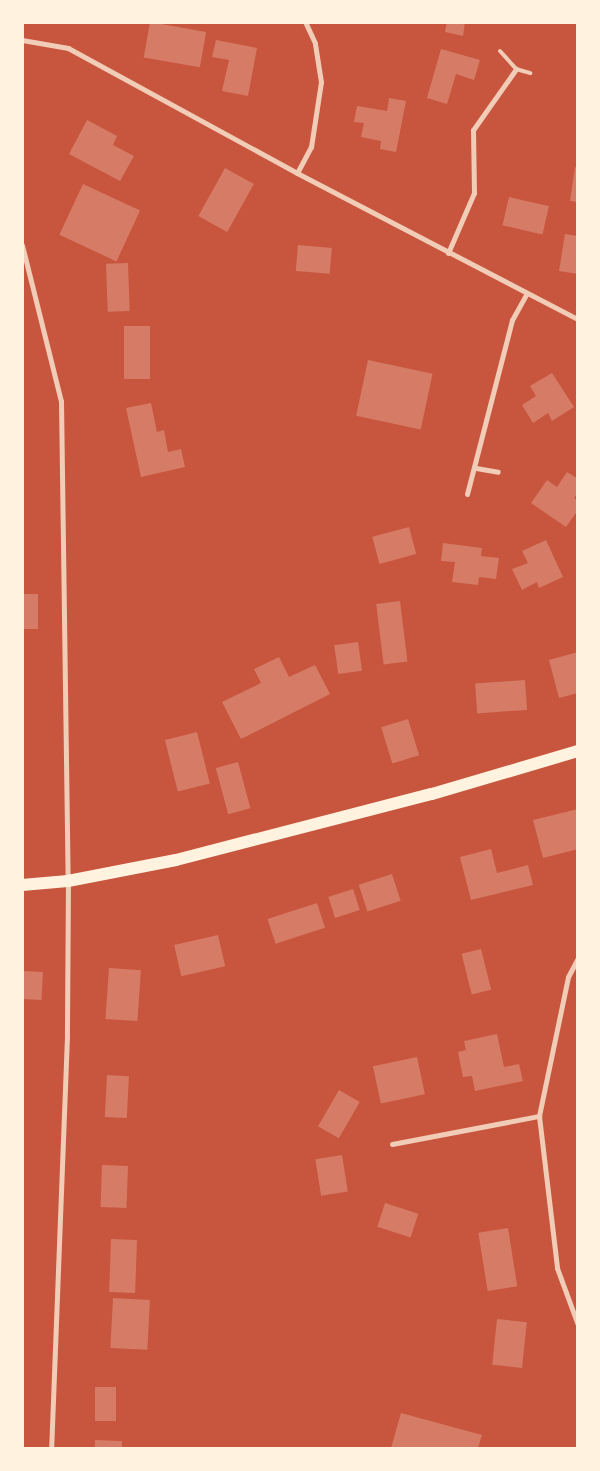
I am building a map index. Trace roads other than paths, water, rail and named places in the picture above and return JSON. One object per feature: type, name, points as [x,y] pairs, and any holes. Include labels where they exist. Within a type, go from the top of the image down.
[{"type":"main road","points":[[22,885],[68,882],[176,860],[432,794],[578,751]]},
{"type":"street","points":[[297,173],[311,146],[321,82],[315,43],[305,22]]},
{"type":"street","points":[[22,40],[68,48],[297,173],[526,295],[578,320]]},
{"type":"street","points":[[448,253],[474,193],[473,130],[516,69]]},
{"type":"street","points":[[22,245],[61,400],[68,882],[67,1036],[51,1448]]},
{"type":"street","points":[[467,494],[476,468],[512,320],[526,295]]},
{"type":"street","points":[[476,468],[498,472]]},
{"type":"street","points":[[578,958],[568,977],[539,1116],[557,1268],[578,1325]]},
{"type":"street","points":[[392,1144],[539,1116]]},
{"type":"lane","points":[[500,51],[516,69],[530,73]]}]
